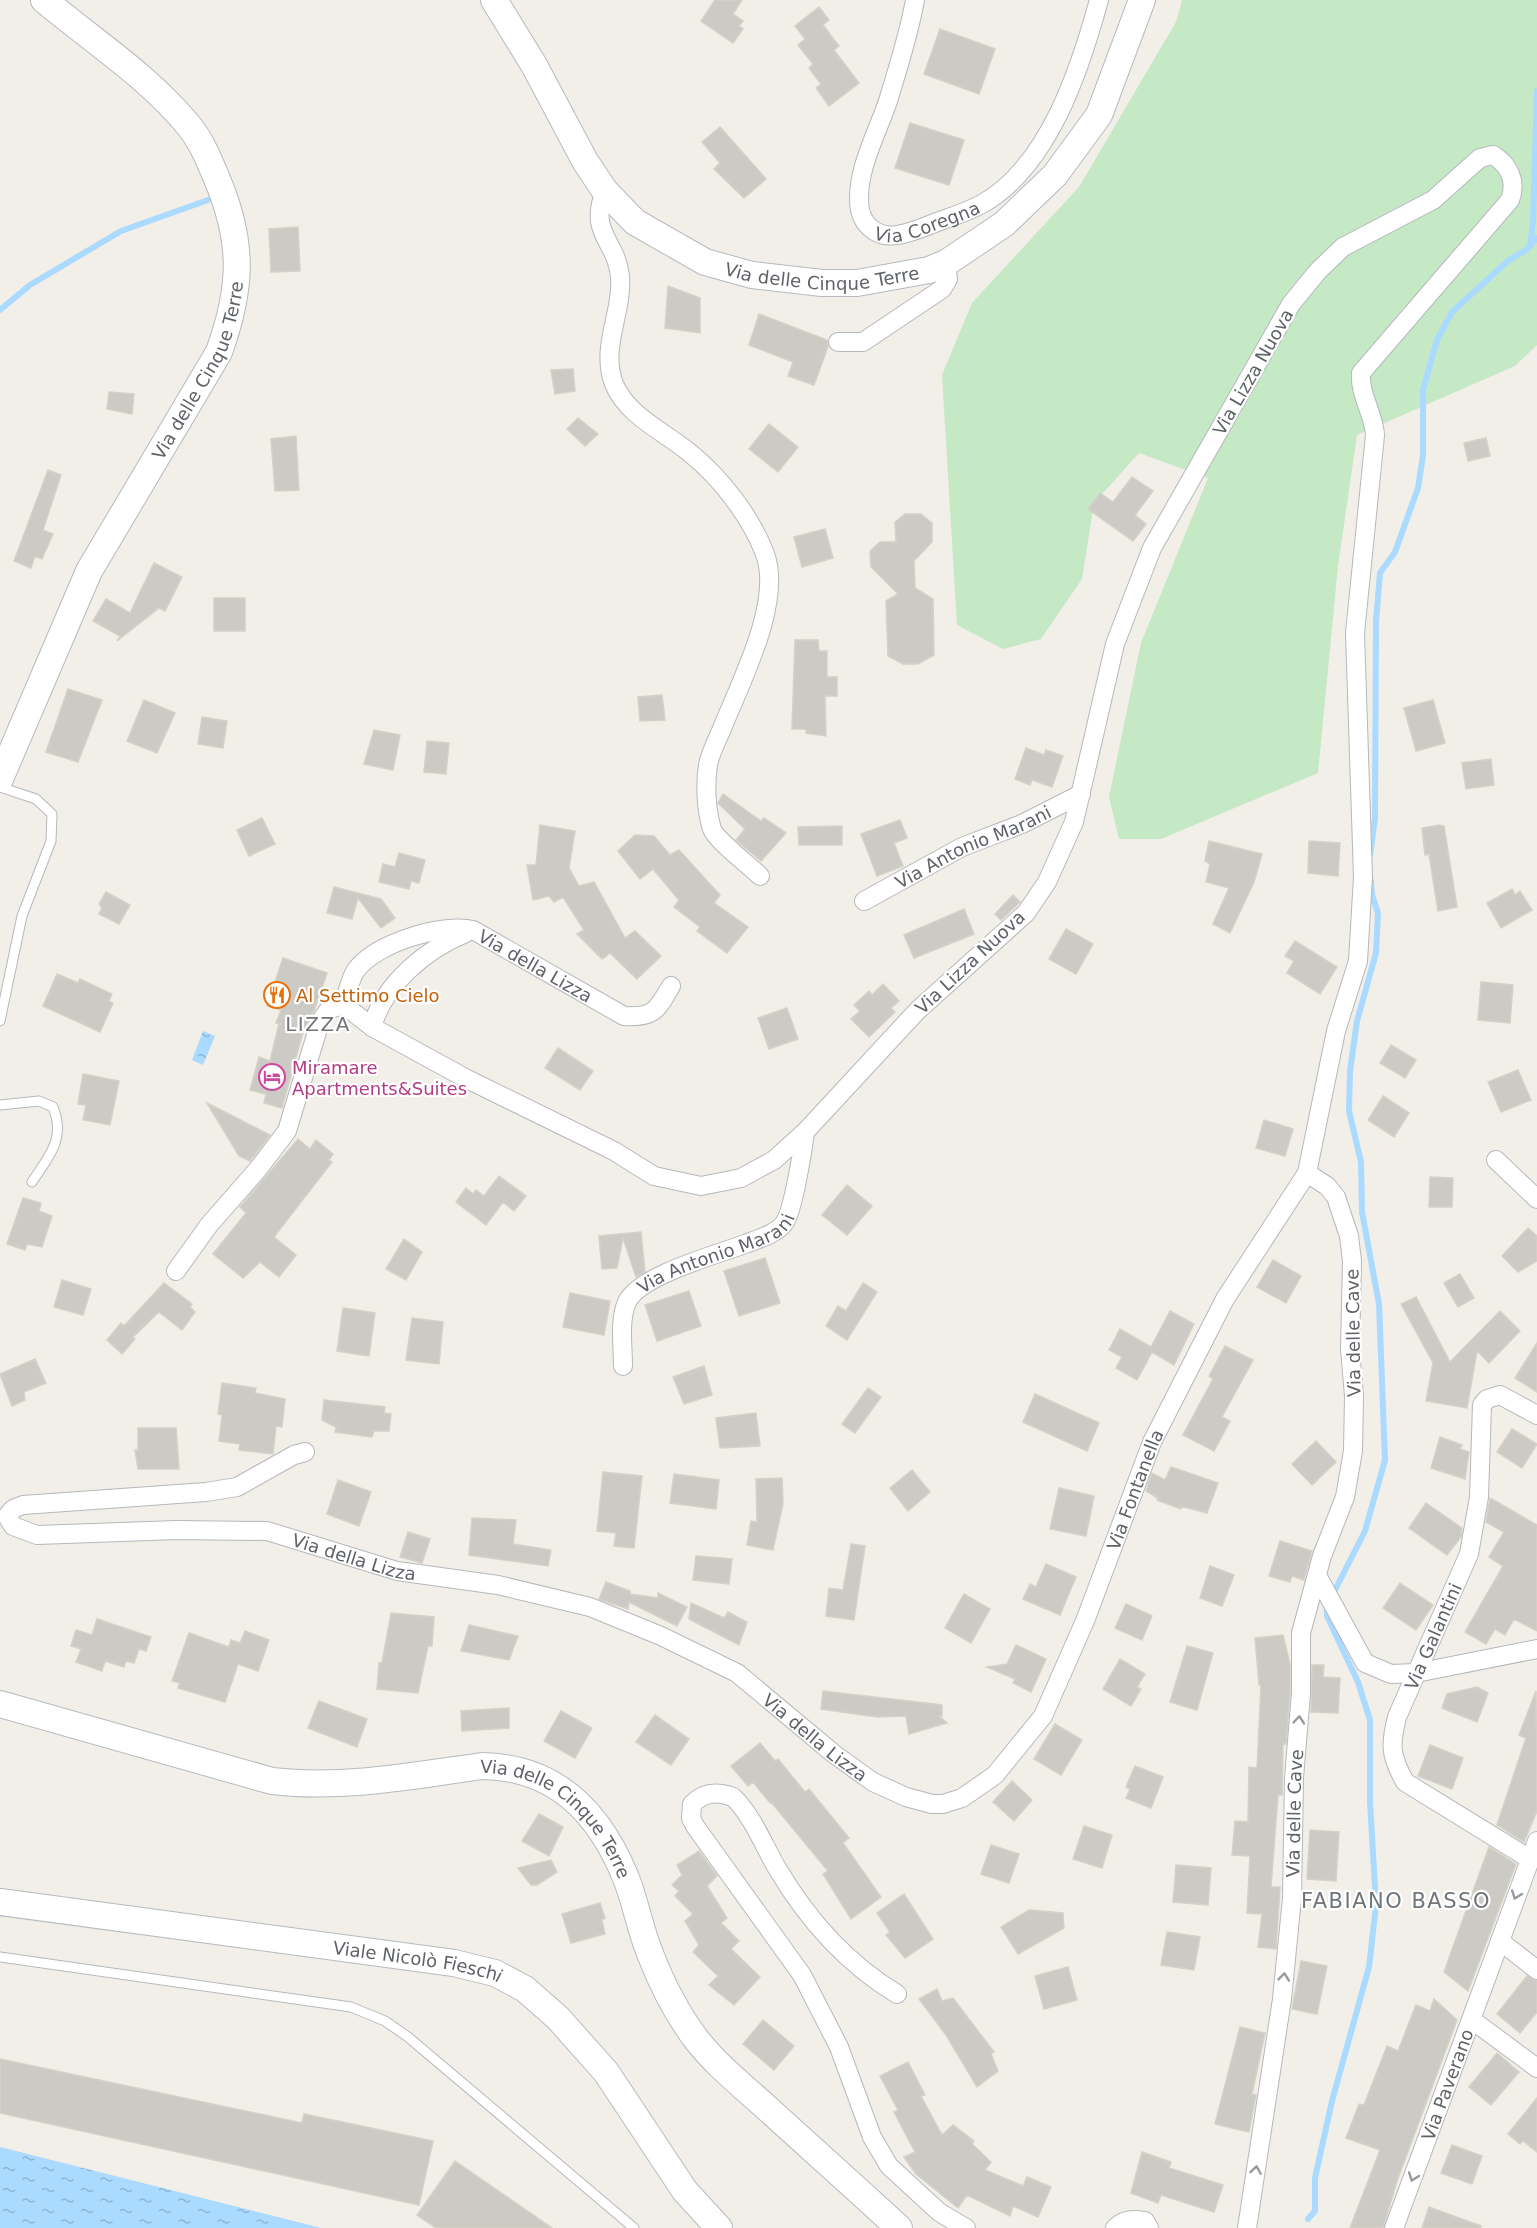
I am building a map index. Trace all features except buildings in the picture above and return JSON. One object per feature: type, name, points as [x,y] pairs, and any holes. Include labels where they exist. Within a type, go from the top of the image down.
[{"type":"main road","name":"Via delle Cinque Terre","points":[[0,778],[89,571],[219,352],[232,316],[238,285],[238,249],[232,221],[201,142],[188,125],[140,78],[44,0]]},
{"type":"main road","name":"Via delle Cinque Terre","points":[[494,0],[605,191],[635,222],[705,262],[752,275],[822,283],[857,283],[928,270],[945,263],[1004,224],[1055,175],[1098,115],[1142,0]]},
{"type":"main road","name":"Via delle Cinque Terre","points":[[0,1704],[272,1780],[308,1785],[348,1784],[482,1766],[502,1766],[552,1782],[572,1796],[607,1840],[626,1878],[651,1956],[674,2004],[697,2040],[735,2079],[900,2228]]},
{"type":"main road","name":"Viale Nicolò Fieschi","points":[[0,1902],[454,1963],[495,1973],[525,1989],[558,2018],[606,2072],[686,2191],[719,2228]]},
{"type":"street","name":"Via Coregna","points":[[915,0],[888,101],[864,168],[859,199],[867,224],[879,234],[888,236],[906,234],[982,204],[1010,182],[1032,158],[1082,65],[1100,0]]},
{"type":"street","name":"Via Lizza Nuova","points":[[344,1005],[372,1027],[467,1079],[614,1151],[654,1176],[701,1186],[741,1178],[774,1160],[805,1132],[918,1010],[1026,914],[1047,882],[1074,822],[1115,644],[1152,548],[1291,304],[1318,271],[1343,247],[1433,200],[1480,158],[1489,155],[1497,157],[1511,174],[1513,188],[1510,200],[1361,373],[1364,392],[1374,419],[1375,435],[1355,633],[1363,877],[1358,961],[1336,1031],[1307,1173]]},
{"type":"street","points":[[605,191],[598,208],[598,223],[620,274],[620,290],[608,358],[614,384],[628,408],[692,454],[731,495],[753,530],[765,556],[771,583],[761,626],[708,764],[707,794],[712,831],[760,876]]},
{"type":"street","points":[[838,342],[863,342],[942,289],[948,279],[945,263]]},
{"type":"street","name":"Via Antonio Marani","points":[[864,901],[962,847],[1022,824],[1081,794]]},
{"type":"street","name":"Via della Lizza","points":[[344,1005],[356,970],[374,955],[398,941],[438,930],[460,927],[473,930],[624,1016],[648,1016],[657,1010],[671,986]]},
{"type":"street","points":[[372,1027],[377,1011],[410,970],[429,951],[473,930]]},
{"type":"street","points":[[176,1270],[209,1225],[258,1169],[286,1131],[320,1022],[329,1009],[344,1005]]},
{"type":"street","name":"Via Antonio Marani","points":[[623,1366],[622,1328],[627,1303],[636,1289],[697,1261],[768,1235],[785,1222],[802,1156],[805,1132]]},
{"type":"street","points":[[1496,1160],[1537,1199]]},
{"type":"street","name":"Via delle Cave","points":[[1247,2228],[1282,1999],[1292,1898],[1294,1778],[1301,1693],[1301,1633],[1320,1581],[1322,1556],[1345,1497],[1353,1451],[1354,1396],[1350,1349],[1352,1261],[1349,1236],[1336,1197],[1327,1186],[1307,1173]]},
{"type":"street","name":"Via Fontanella","points":[[962,1798],[995,1775],[1043,1716],[1085,1621],[1152,1442],[1225,1299],[1307,1173]]},
{"type":"street","name":"Via Galantini","points":[[1531,1868],[1405,1782],[1394,1763],[1391,1743],[1397,1716],[1469,1554],[1479,1497],[1482,1405],[1487,1399],[1500,1395],[1537,1415]]},
{"type":"street","name":"Via della Lizza","points":[[304,1452],[294,1455],[237,1487],[206,1492],[23,1505],[13,1509],[7,1516],[13,1526],[37,1535],[177,1530],[267,1531],[397,1571],[498,1585],[590,1607],[661,1636],[737,1673],[834,1754],[873,1782],[906,1797],[932,1804],[962,1798]]},
{"type":"street","points":[[1320,1581],[1365,1663],[1391,1674],[1416,1673],[1537,1649]]},
{"type":"street","points":[[897,1994],[868,1977],[830,1941],[794,1897],[737,1801],[722,1793],[713,1793],[699,1797],[692,1804],[691,1818],[695,1826],[802,1975],[838,2047],[872,2137],[889,2166],[939,2212],[966,2228]]},
{"type":"street","name":"Via Paverano","points":[[1394,2228],[1500,1941],[1531,1868],[1537,1841]]},
{"type":"street","points":[[1500,1941],[1537,1970]]},
{"type":"street","points":[[1472,2020],[1537,2068]]},
{"type":"street","points":[[1115,2228],[1126,2221],[1136,2219],[1145,2221],[1149,2228]]},
{"type":"lane","points":[[0,787],[36,800],[52,814],[51,841],[22,916],[0,1021]]},
{"type":"lane","points":[[0,1106],[39,1101],[53,1107],[59,1120],[57,1142],[32,1182]]},
{"type":"lane","points":[[0,1957],[351,2007],[385,2021],[408,2037],[634,2228]]},
{"type":"green space","points":[[1182,0],[1537,0],[1537,345],[1515,366],[1357,435],[1338,566],[1318,773],[1161,839],[1119,839],[1109,797],[1141,643],[1208,478],[1139,453],[1094,503],[1082,579],[1041,639],[1003,649],[957,625],[942,375],[972,303],[1079,187],[1176,22]]},
{"type":"water","points":[[203,1031],[215,1036],[203,1065],[192,1060]]},
{"type":"water","points":[[0,2147],[321,2228],[0,2228]]},
{"type":"waterway","points":[[1530,246],[1533,224],[1537,91]]},
{"type":"waterway","points":[[0,310],[30,285],[121,231],[208,200]]},
{"type":"waterway","points":[[1370,855],[1375,818],[1376,621],[1380,573],[1395,552],[1418,488],[1423,455],[1423,390],[1437,340],[1452,312],[1509,260],[1526,250],[1537,238]]},
{"type":"waterway","points":[[1332,1596],[1365,1531],[1385,1460],[1379,1304],[1362,1212],[1361,1162],[1349,1111],[1350,1071],[1357,1021],[1376,953],[1378,913],[1372,895],[1371,881]]},
{"type":"waterway","points":[[1308,2219],[1315,2211],[1315,2178],[1332,2101],[1369,1967],[1376,1905],[1370,1802],[1370,1720],[1358,1682],[1327,1616],[1327,1605]]},
{"type":"place","name":"Al Settimo Cielo","points":[[277,995]]},
{"type":"place","name":"Miramare Apartments&Suites","points":[[272,1077]]},
{"type":"district","name":"LIZZA","points":[[318,1024]]},
{"type":"district","name":"FABIANO BASSO","points":[[1396,1901]]}]
